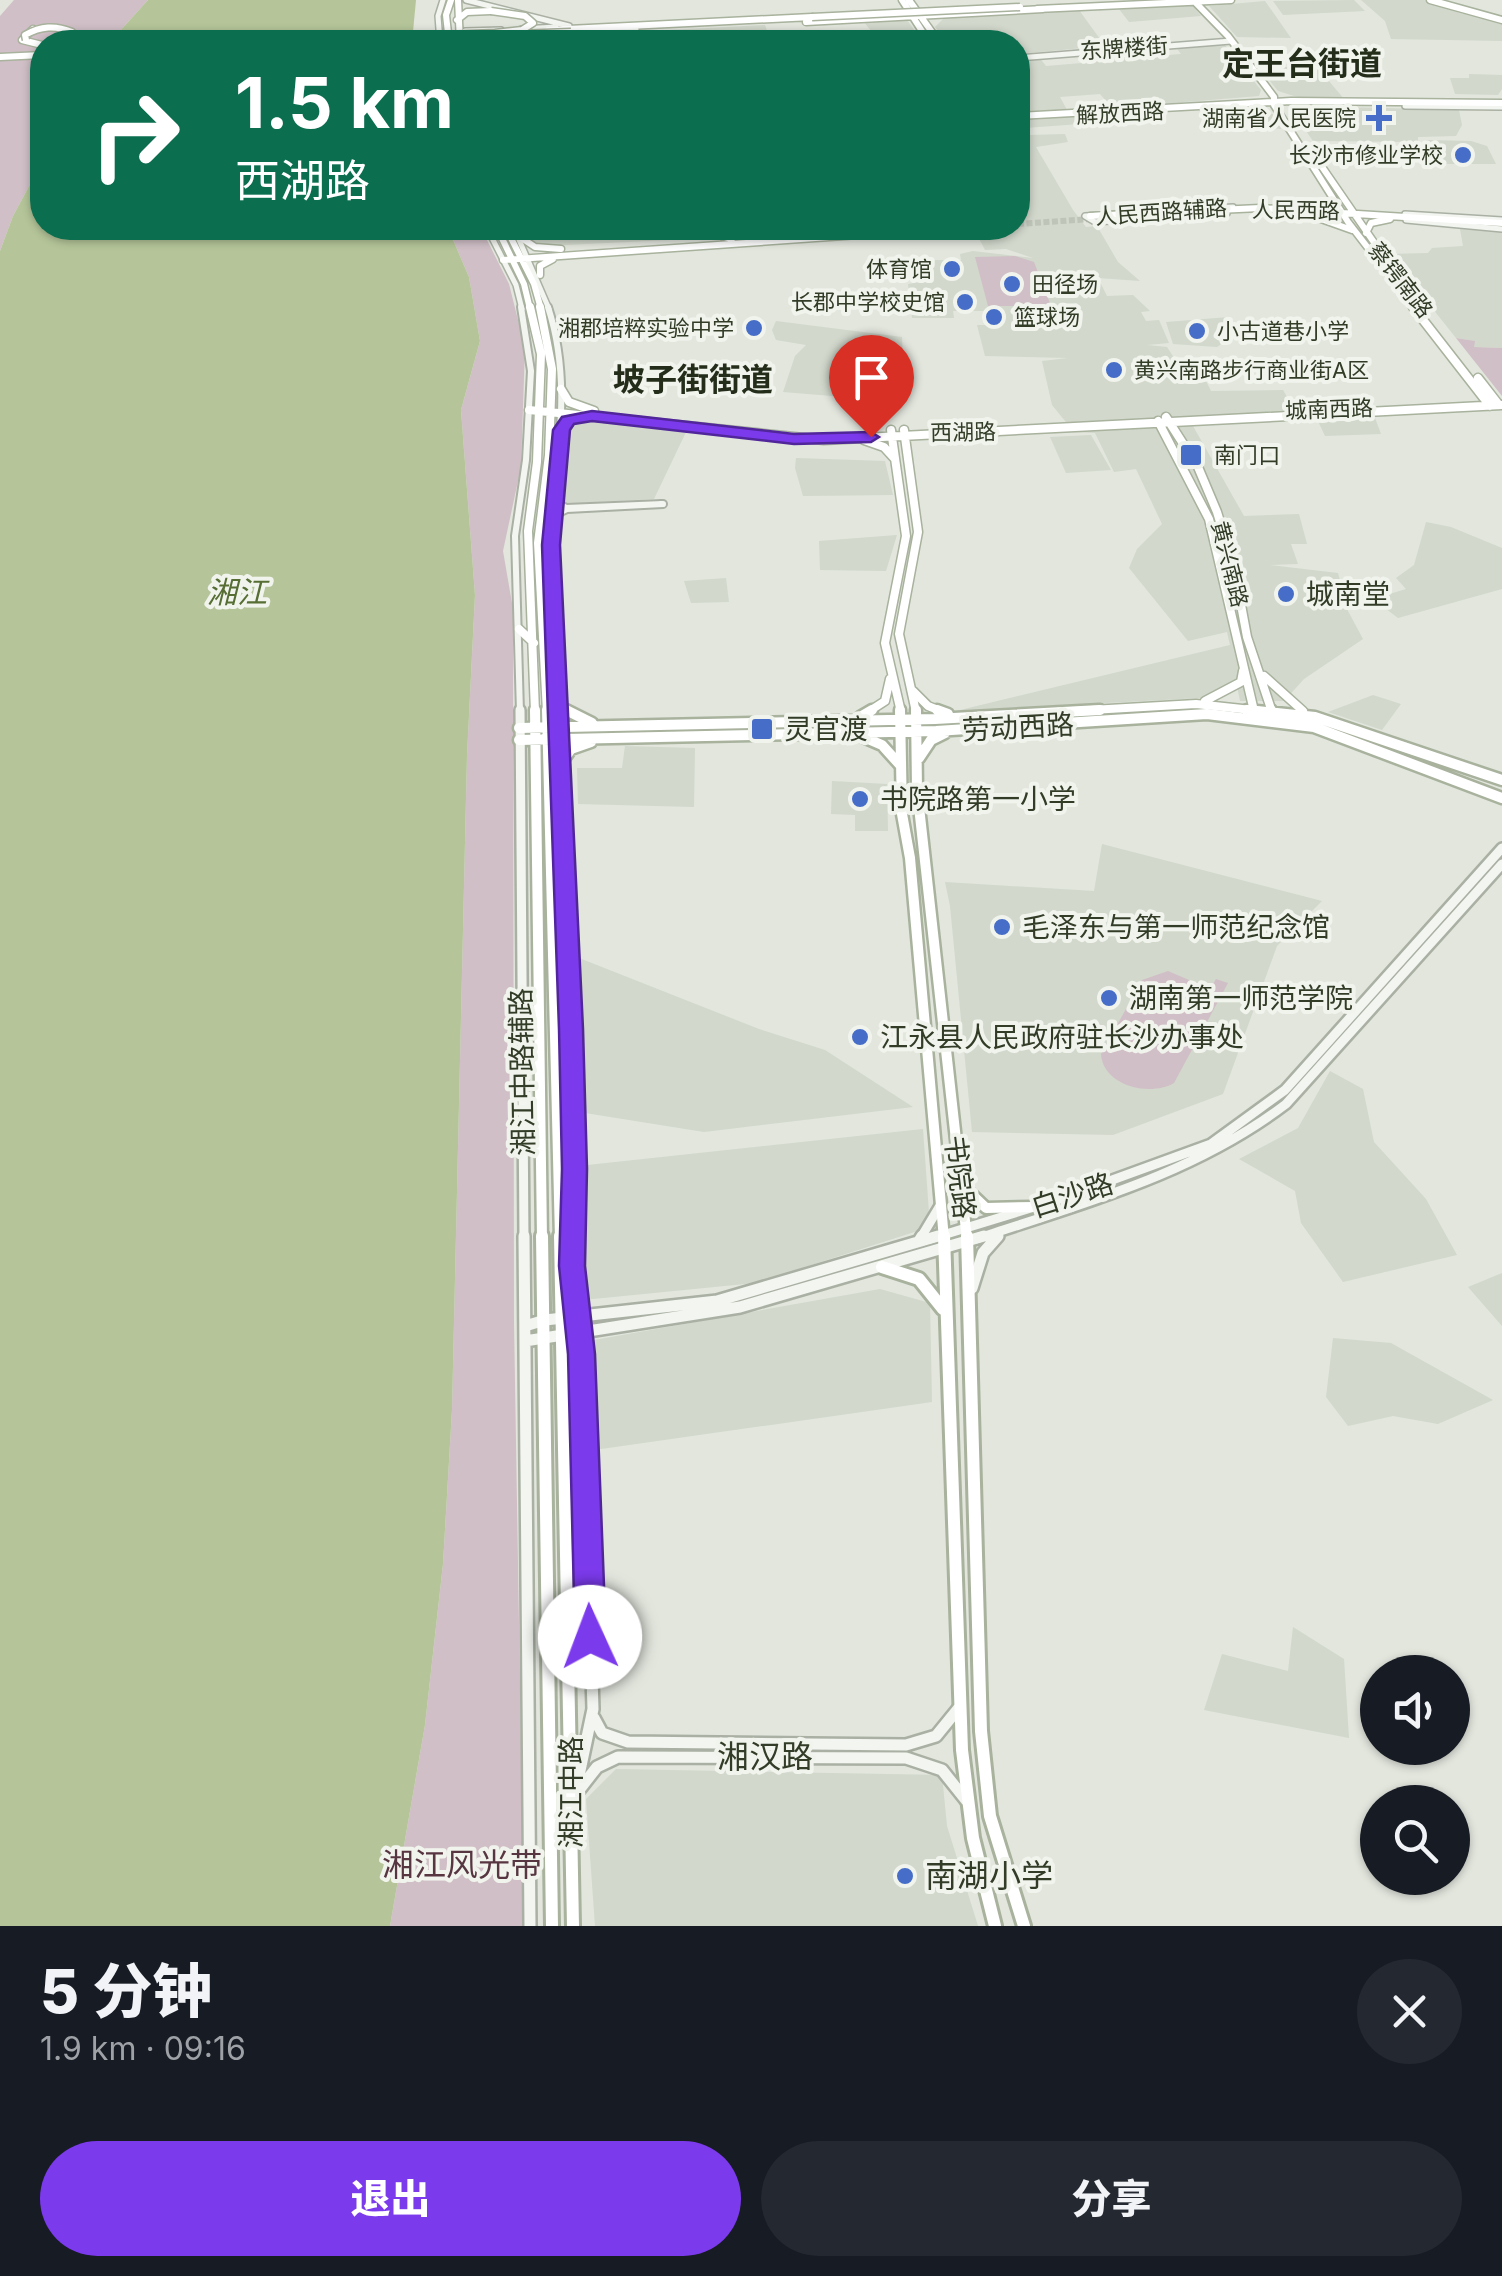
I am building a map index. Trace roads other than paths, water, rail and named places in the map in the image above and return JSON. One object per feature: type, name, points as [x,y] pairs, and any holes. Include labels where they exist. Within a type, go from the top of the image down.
[{"type":"main road","points":[[447,0],[448,30]]},
{"type":"main road","points":[[461,30],[457,20],[462,0],[491,11],[525,16],[532,22],[515,30]]},
{"type":"main road","points":[[905,0],[929,30]]},
{"type":"main road","points":[[457,20],[468,12],[491,11],[529,15],[548,26],[570,30],[1146,0]]},
{"type":"main road","points":[[794,19],[1231,0]]},
{"type":"main road","points":[[1432,0],[1502,19]]},
{"type":"main road","name":"蔡锷南路","points":[[1195,2],[1231,41],[1341,195],[1354,232],[1478,390],[1496,402]]},
{"type":"main road","points":[[916,13],[924,30]]},
{"type":"main road","points":[[62,28],[66,30]]},
{"type":"main road","points":[[34,30],[71,30]]},
{"type":"main road","points":[[0,58],[30,57]]},
{"type":"main road","points":[[1238,104],[1261,97],[1267,89]]},
{"type":"main road","name":"解放西路","points":[[1273,102],[1404,104]]},
{"type":"main road","name":"解放西路","points":[[1030,116],[1273,102],[1502,106]]},
{"type":"main road","points":[[1284,116],[1292,106],[1301,104]]},
{"type":"main road","name":"解放西路","points":[[1030,116],[1250,106],[1284,116]]},
{"type":"main road","name":"蔡锷南路","points":[[1284,116],[1330,192],[1496,402]]},
{"type":"main road","points":[[1301,211],[1322,203],[1330,192]]},
{"type":"main road","points":[[1341,195],[1358,206],[1393,217]]},
{"type":"main road","name":"人民西路","points":[[1301,211],[1091,218],[1260,208],[1502,225]]},
{"type":"main road","points":[[1301,211],[1332,220],[1354,232]]},
{"type":"main road","points":[[1366,234],[1371,223],[1393,217]]},
{"type":"main road","name":"湘江中路","points":[[505,240],[516,256]]},
{"type":"main road","name":"湘江中路","points":[[510,240],[540,340],[545,409],[538,530],[552,1926]]},
{"type":"main road","points":[[529,240],[541,248],[586,249]]},
{"type":"main road","points":[[516,256],[575,254],[677,240]]},
{"type":"main road","points":[[516,256],[693,240]]},
{"type":"main road","points":[[540,275],[543,263],[575,254]]},
{"type":"main road","points":[[561,389],[574,405],[596,414]]},
{"type":"main road","points":[[1461,404],[1473,399],[1478,390]]},
{"type":"main road","name":"城南西路","points":[[1163,419],[1496,402]]},
{"type":"main road","name":"城南西路","points":[[1163,419],[1496,402]]},
{"type":"main road","name":"湘江中路","points":[[545,409],[528,530],[540,733],[562,1318],[574,1926]]},
{"type":"main road","name":"西湖路","points":[[545,409],[795,435],[911,437],[926,433],[1136,424],[1163,419]]},
{"type":"main road","points":[[562,430],[568,420],[596,414]]},
{"type":"main road","name":"西湖路","points":[[596,414],[794,439],[844,440],[1163,419]]},
{"type":"main road","name":"黄兴南路","points":[[1163,419],[1209,519],[1254,713]]},
{"type":"main road","points":[[1136,424],[1170,432],[1179,423],[1194,419]]},
{"type":"main road","name":"黄兴南路","points":[[1170,432],[1198,467],[1217,512],[1274,715]]},
{"type":"main road","name":"书院路","points":[[900,435],[896,461],[906,536],[884,634],[901,726],[902,814],[910,858],[942,1201],[960,1707],[967,1803],[996,1926]]},
{"type":"main road","name":"书院路","points":[[900,435],[918,522],[916,552],[899,628],[916,725],[916,764],[968,1242],[980,1731],[990,1816],[1024,1926]]},
{"type":"main road","points":[[844,440],[879,444],[896,461]]},
{"type":"main road","points":[[540,563],[554,574]]},
{"type":"main road","points":[[520,629],[534,643]]},
{"type":"main road","points":[[1196,704],[1241,682],[1244,665]]},
{"type":"main road","points":[[1258,667],[1294,706],[1315,716]]},
{"type":"main road","points":[[842,721],[882,706],[888,696],[890,673]]},
{"type":"main road","points":[[910,686],[934,709],[974,717]]},
{"type":"main road","points":[[560,703],[576,717],[612,726]]},
{"type":"main road","name":"劳动西路","points":[[540,733],[561,739],[844,733],[974,717],[1196,704],[1254,713],[1315,716],[1502,780]]},
{"type":"main road","name":"劳动西路","points":[[916,725],[960,730],[1254,713]]},
{"type":"main road","name":"劳动西路","points":[[1274,715],[1502,798]]},
{"type":"main road","points":[[842,721],[851,726],[844,733],[882,746],[901,766]]},
{"type":"main road","name":"劳动西路","points":[[519,734],[560,727],[842,721],[901,726]]},
{"type":"main road","points":[[562,762],[577,746],[611,738],[606,732],[612,726]]},
{"type":"main road","points":[[916,764],[930,740],[960,730]]},
{"type":"main road","points":[[962,1182],[974,1203],[985,1210],[1034,1207]]},
{"type":"main road","points":[[882,1268],[924,1280],[935,1291],[946,1316]]},
{"type":"street","points":[[439,30],[438,16],[447,0]]},
{"type":"street","points":[[462,0],[528,12],[570,30],[635,27]]},
{"type":"street","points":[[465,30],[466,16],[491,11]]},
{"type":"street","name":"东牌楼街","points":[[1030,57],[1231,41]]},
{"type":"street","name":"解放西路","points":[[1404,104],[1502,106]]},
{"type":"street","name":"人民西路辅路","points":[[1227,212],[1095,222],[1086,216],[1178,208],[1260,208]]},
{"type":"street","points":[[1406,217],[1502,225]]},
{"type":"street","name":"湘江中路辅路","points":[[499,240],[540,275],[562,348],[561,389],[545,409],[526,460],[515,529],[520,629],[530,1926]]},
{"type":"street","name":"湘江中路辅路","points":[[516,256],[517,240]]},
{"type":"street","name":"湘江中路辅路","points":[[545,409],[562,430],[552,516],[575,1169],[573,1298],[579,1316],[593,1709],[570,1811]]},
{"type":"street","points":[[552,516],[568,509],[662,504],[566,508],[554,502]]},
{"type":"street","name":"白沙路","points":[[525,1341],[713,1312],[882,1268],[944,1243],[966,1228],[1211,1144],[1263,1107],[1314,1060],[1502,848]]},
{"type":"street","name":"白沙路","points":[[525,1326],[546,1320],[717,1301],[911,1246],[968,1242],[1150,1182],[1210,1157],[1252,1133],[1286,1104],[1502,864]]},
{"type":"street","points":[[911,1246],[924,1239],[942,1201]]},
{"type":"street","points":[[969,1300],[986,1248],[1010,1228]]},
{"type":"street","name":"湘汉路","points":[[593,1709],[602,1733],[628,1742],[906,1745],[936,1736],[960,1707]]},
{"type":"street","name":"湘汉路","points":[[570,1811],[588,1777],[607,1760],[618,1756],[918,1759],[944,1769],[967,1803]]},
{"type":"water","points":[[148,0],[416,0],[413,30],[121,30]]},
{"type":"water","name":"湘江","points":[[30,184],[30,240],[453,240],[469,277],[480,341],[461,410],[475,595],[467,756],[452,1410],[443,1564],[425,1725],[390,1926],[0,1926],[0,251]]},
{"type":"tunnel","points":[[1030,223],[1091,219]]},
{"type":"place","name":"湖南省人民医院","points":[[1379,118]]},
{"type":"place","name":"长沙市修业学校","points":[[1463,155]]},
{"type":"place","name":"体育馆","points":[[952,269]]},
{"type":"place","name":"田径场","points":[[1012,284]]},
{"type":"place","name":"长郡中学校史馆","points":[[965,302]]},
{"type":"place","name":"篮球场","points":[[994,317]]},
{"type":"place","name":"湘郡培粹实验中学","points":[[754,328]]},
{"type":"place","name":"小古道巷小学","points":[[1197,331]]},
{"type":"place","name":"黄兴南路步行商业街A区","points":[[1114,370]]},
{"type":"place","name":"南门口","points":[[1191,455]]},
{"type":"place","name":"城南堂","points":[[1286,594]]},
{"type":"place","name":"灵官渡","points":[[762,729]]},
{"type":"place","name":"书院路第一小学","points":[[860,799]]},
{"type":"place","name":"毛泽东与第一师范纪念馆","points":[[1002,927]]},
{"type":"place","name":"湖南第一师范学院","points":[[1109,998]]},
{"type":"place","name":"江永县人民政府驻长沙办事处","points":[[860,1037]]},
{"type":"place","name":"南湖小学","points":[[905,1876]]},
{"type":"district","name":"定王台街道","points":[[1302,64]]},
{"type":"district","name":"坡子街街道","points":[[693,380]]},
{"type":"park label","name":"湘江风光带","points":[[462,1865]]}]
